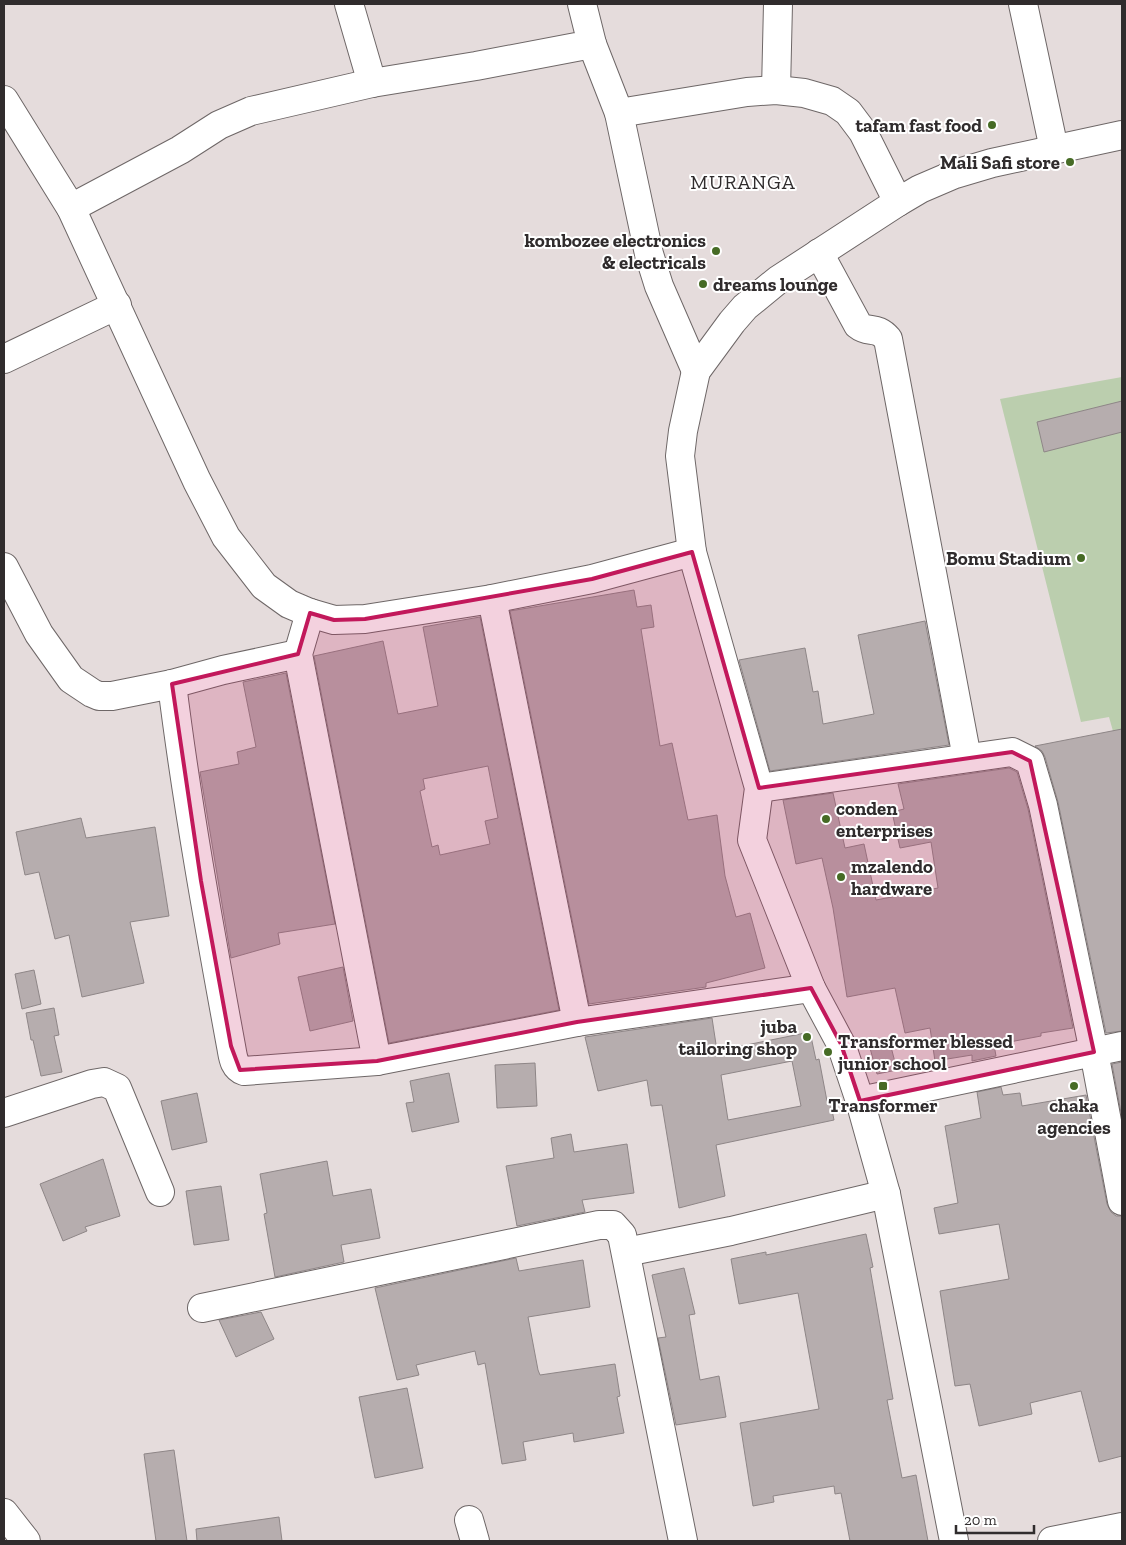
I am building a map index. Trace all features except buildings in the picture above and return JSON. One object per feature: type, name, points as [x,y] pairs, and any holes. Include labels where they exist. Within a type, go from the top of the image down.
[{"type":"street","points":[[349,4],[372,83]]},
{"type":"street","points":[[582,4],[592,44],[618,113],[649,254],[659,286],[696,371]]},
{"type":"street","points":[[776,90],[778,4]]},
{"type":"street","points":[[1023,4],[1054,149]]},
{"type":"street","points":[[71,208],[180,150],[219,125],[251,111],[372,83],[592,44]]},
{"type":"street","points":[[618,113],[747,92],[776,90],[804,93],[832,100],[848,112],[863,132],[898,202]]},
{"type":"street","points":[[7,112],[71,208],[117,304],[197,481],[226,536],[264,586],[289,604],[334,620],[365,620],[492,599],[592,579],[692,552]]},
{"type":"street","points":[[954,1541],[886,1194],[860,1101],[841,1044],[811,988],[752,840],[759,788],[692,552],[680,456],[682,431],[696,371],[745,307],[778,280],[898,202],[920,189],[955,174],[992,163],[1122,136]]},
{"type":"street","points":[[819,254],[858,325],[861,328],[883,333],[888,339],[967,758]]},
{"type":"street","points":[[4,359],[117,304]]},
{"type":"street","points":[[4,568],[39,634],[70,679],[98,696],[112,696],[172,684],[223,670],[298,654]]},
{"type":"street","points":[[492,599],[577,1022]]},
{"type":"street","points":[[310,613],[298,654],[377,1061]]},
{"type":"street","points":[[172,684],[200,872],[235,1063],[240,1070],[377,1061],[577,1022],[811,988]]},
{"type":"street","points":[[759,788],[1012,752],[1030,761],[1043,805],[1094,1052],[1122,1201]]},
{"type":"street","points":[[860,1101],[1122,1046]]},
{"type":"street","points":[[4,1113],[92,1084],[104,1082],[117,1088],[160,1192]]},
{"type":"street","points":[[626,1252],[731,1231],[886,1194]]},
{"type":"street","points":[[202,1308],[600,1225],[613,1225],[622,1235],[626,1252],[683,1541]]},
{"type":"street","points":[[4,1512],[26,1541]]},
{"type":"street","points":[[1052,1541],[1122,1527]]},
{"type":"highlighted area","points":[[692,552],[759,788],[1012,752],[1030,761],[1094,1052],[860,1101],[841,1044],[811,988],[577,1022],[377,1061],[240,1070],[231,1046],[201,881],[172,684],[298,654],[310,613],[334,620],[365,619],[592,579]]},
{"type":"green space","name":"Bomu Stadium","points":[[1122,377],[1122,763],[1109,717],[1081,722],[1000,399]]},
{"type":"place","name":"tafam fast food","points":[[992,125]]},
{"type":"place","name":"Mali Safi store","points":[[1070,162]]},
{"type":"place","name":"kombozee electronics & electricals","points":[[716,251]]},
{"type":"place","name":"dreams lounge","points":[[703,284]]},
{"type":"place","name":"Bomu Stadium","points":[[1081,558]]},
{"type":"place","name":"conden enterprises","points":[[826,819]]},
{"type":"place","name":"mzalendo hardware","points":[[841,877]]},
{"type":"place","name":"juba tailoring shop","points":[[807,1037]]},
{"type":"place","name":"Transformer blessed junior school","points":[[828,1052]]},
{"type":"place","name":"Transformer","points":[[883,1086]]},
{"type":"place","name":"chaka agencies","points":[[1074,1086]]},
{"type":"district","name":"MURANGA","points":[[743,182]]}]
